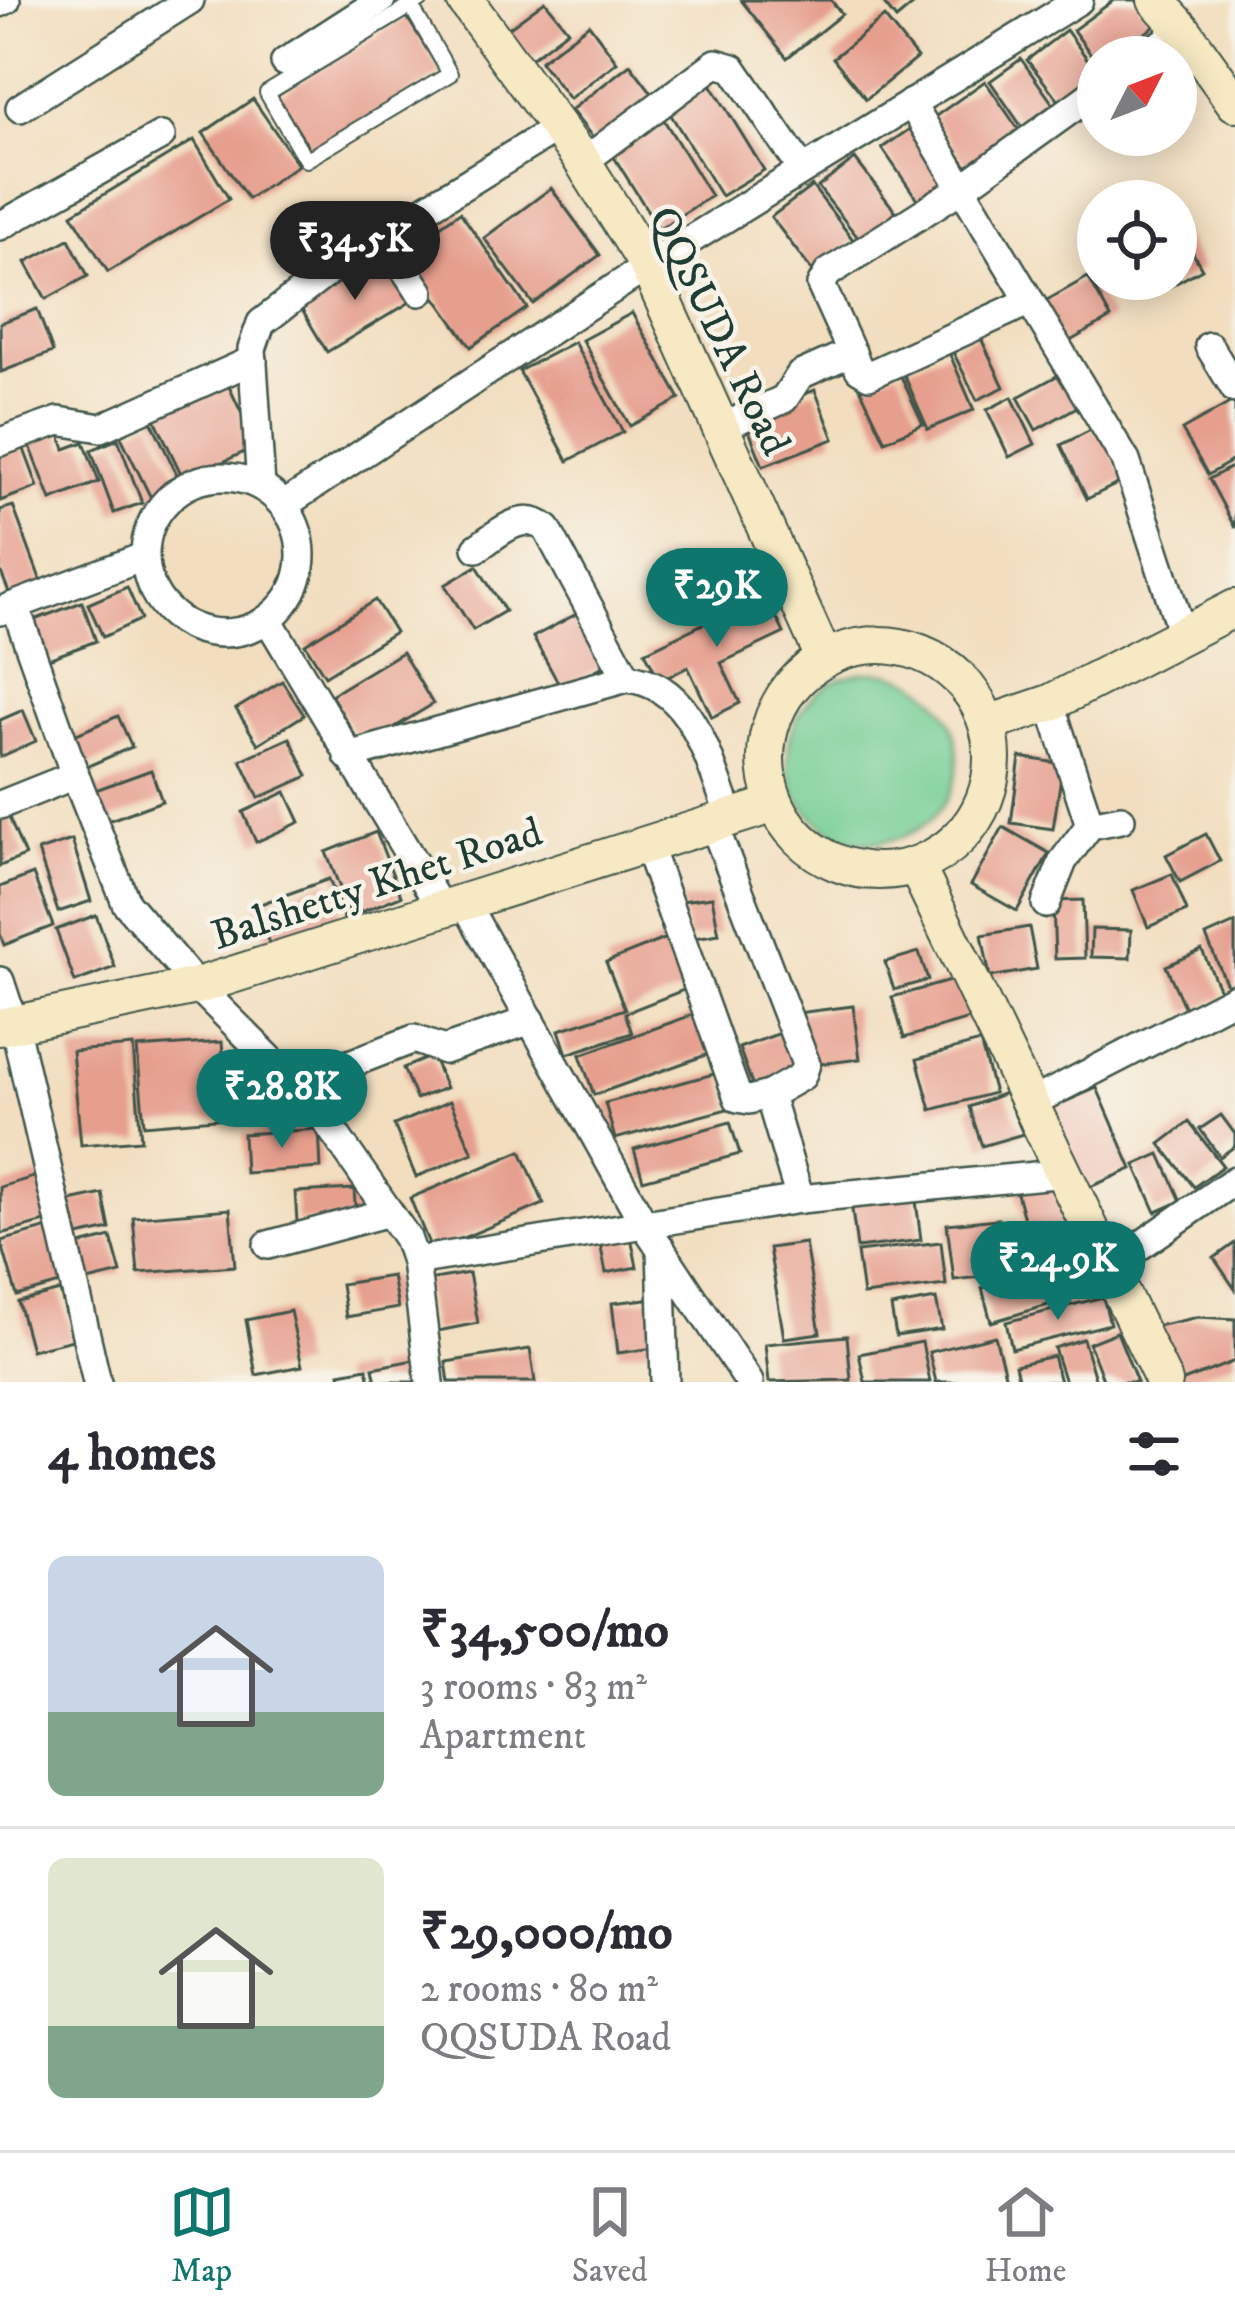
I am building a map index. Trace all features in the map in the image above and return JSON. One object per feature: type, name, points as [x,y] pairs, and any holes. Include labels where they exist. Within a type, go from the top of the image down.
[{"type":"street","points":[[20,108],[190,0]]},
{"type":"street","points":[[285,62],[381,0]]},
{"type":"street","name":"QQSUDA Road","points":[[464,0],[583,162],[648,266],[824,658]]},
{"type":"street","points":[[284,505],[648,266],[1079,0]]},
{"type":"street","points":[[1156,0],[1183,29],[1235,104]]},
{"type":"street","points":[[1173,36],[1183,29]]},
{"type":"street","points":[[583,162],[716,63],[733,68],[802,169]]},
{"type":"street","points":[[911,103],[1126,461],[1182,633]]},
{"type":"street","points":[[1030,301],[874,375],[859,369],[821,285],[823,279],[1077,105]]},
{"type":"street","points":[[261,486],[252,349],[261,323],[382,236],[557,128]]},
{"type":"street","points":[[0,226],[161,136]]},
{"type":"street","points":[[382,236],[420,292]]},
{"type":"street","points":[[1209,346],[1235,389]]},
{"type":"street","points":[[720,428],[784,399],[800,375],[852,352]]},
{"type":"street","points":[[0,442],[59,422],[100,428],[253,360]]},
{"type":"street","points":[[226,476],[261,486],[284,505],[302,544],[296,587],[269,621],[229,635],[188,626],[156,598],[143,557],[155,513],[190,483],[226,476]]},
{"type":"street","points":[[477,548],[524,519],[537,520],[548,529],[626,679]]},
{"type":"street","points":[[143,557],[8,608],[126,903],[196,986],[313,1102],[407,1238],[415,1261],[430,1382]]},
{"type":"street","points":[[988,724],[1050,703],[1235,608]]},
{"type":"street","points":[[269,621],[349,757],[531,1020],[643,1222],[749,1382]]},
{"type":"street","points":[[865,645],[904,647],[942,663],[971,691],[988,724],[993,760],[986,800],[969,829],[942,853],[916,866],[866,870],[818,854],[793,832],[775,804],[763,766],[771,721],[795,681],[824,658],[865,645]]},
{"type":"street","points":[[349,757],[626,679],[648,680],[676,697],[692,723],[806,1064],[802,1076],[770,1095],[738,1098],[646,844]]},
{"type":"street","points":[[1050,703],[1090,825]]},
{"type":"street","points":[[0,805],[75,776]]},
{"type":"street","name":"Balshetty Khet Road","points":[[7,1025],[196,986],[775,804]]},
{"type":"street","points":[[1046,904],[1063,861],[1090,825],[1121,819]]},
{"type":"street","points":[[916,866],[1164,1382]]},
{"type":"street","points":[[0,981],[97,1382]]},
{"type":"street","points":[[1029,1104],[1235,998]]},
{"type":"street","points":[[296,1085],[414,1039],[444,1050],[531,1020]]},
{"type":"street","points":[[770,1095],[800,1199]]},
{"type":"street","points":[[415,1261],[800,1199],[1066,1173]]},
{"type":"street","points":[[1108,1268],[1235,1180]]},
{"type":"street","points":[[268,1245],[389,1212]]},
{"type":"street","points":[[661,1248],[665,1382]]},
{"type":"lane","points":[[416,3],[450,74],[307,160],[267,93],[416,3]]},
{"type":"green space","points":[[873,672],[906,678],[933,697],[952,724],[958,757],[952,790],[933,817],[906,836],[873,842],[840,836],[813,817],[794,790],[788,757],[794,724],[813,697],[840,678]]},
{"type":"building","points":[[741,0],[831,0],[842,14],[787,58]]},
{"type":"building","points":[[881,0],[919,0],[896,19]]},
{"type":"building","points":[[1114,0],[1136,0],[1155,26],[1141,36],[1077,36],[1073,30]]},
{"type":"building","points":[[545,1],[568,30],[530,59],[507,29]]},
{"type":"building","points":[[407,17],[442,74],[312,153],[277,96]]},
{"type":"building","points":[[884,17],[917,58],[866,99],[833,58]]},
{"type":"building","points":[[589,24],[617,62],[569,99],[540,61]]},
{"type":"building","points":[[1066,30],[1077,45],[1077,87],[1059,101],[1027,60]]},
{"type":"building","points":[[1021,59],[1053,104],[1022,127],[990,81]]},
{"type":"building","points":[[630,64],[656,98],[597,143],[571,110]]},
{"type":"building","points":[[709,81],[764,170],[721,196],[666,107]]},
{"type":"building","points":[[985,81],[1023,136],[971,172],[933,118]]},
{"type":"building","points":[[253,99],[298,165],[248,199],[203,133]]},
{"type":"building","points":[[662,117],[711,196],[659,229],[609,149]]},
{"type":"building","points":[[914,126],[951,181],[919,202],[882,148]]},
{"type":"building","points":[[194,140],[229,199],[108,272],[72,214]]},
{"type":"building","points":[[855,159],[899,216],[863,244],[818,187]]},
{"type":"building","points":[[812,186],[854,241],[813,272],[771,217]]},
{"type":"building","points":[[551,188],[600,255],[533,304],[484,238]]},
{"type":"building","points":[[460,212],[527,308],[471,347],[403,252]]},
{"type":"building","points":[[69,239],[88,276],[46,299],[26,262]]},
{"type":"building","points":[[384,254],[412,301],[327,352],[299,305]]},
{"type":"building","points":[[1077,283],[1077,300],[1101,300],[1111,318],[1063,345],[1040,304]]},
{"type":"building","points":[[37,309],[53,352],[1,372],[0,323]]},
{"type":"building","points":[[632,313],[680,399],[630,426],[582,340]]},
{"type":"building","points":[[979,334],[1004,387],[977,400],[951,348]]},
{"type":"building","points":[[574,342],[623,432],[568,461],[519,371]]},
{"type":"building","points":[[948,350],[974,410],[928,429],[902,370]]},
{"type":"building","points":[[898,370],[923,424],[885,441],[860,388]]},
{"type":"building","points":[[1066,371],[1084,403],[1036,430],[1018,397]]},
{"type":"building","points":[[225,378],[257,446],[184,480],[152,413]]},
{"type":"building","points":[[815,390],[834,439],[763,466],[744,418]]},
{"type":"building","points":[[1012,397],[1035,444],[1009,457],[987,410]]},
{"type":"building","points":[[1235,400],[1235,459],[1208,475],[1182,430]]},
{"type":"building","points":[[151,420],[181,483],[151,498],[120,435]]},
{"type":"building","points":[[1099,426],[1125,480],[1087,499],[1061,445]]},
{"type":"building","points":[[59,432],[65,449],[84,442],[99,482],[51,500],[29,443]]},
{"type":"building","points":[[118,439],[142,503],[114,513],[91,450]]},
{"type":"building","points":[[21,441],[38,487],[0,501],[0,449]]},
{"type":"building","points":[[1235,465],[1235,528],[1209,479]]},
{"type":"building","points":[[13,506],[42,584],[11,597],[0,570],[0,510]]},
{"type":"building","points":[[477,566],[505,611],[473,630],[445,585]]},
{"type":"building","points":[[127,587],[141,619],[103,637],[88,604]]},
{"type":"building","points":[[765,594],[784,633],[721,663],[740,703],[712,717],[688,667],[660,681],[645,652]]},
{"type":"building","points":[[375,600],[395,632],[325,676],[305,644]]},
{"type":"building","points":[[82,602],[96,641],[43,661],[29,622]]},
{"type":"building","points":[[584,610],[611,662],[561,688],[533,637]]},
{"type":"building","points":[[402,652],[433,704],[362,747],[331,695]]},
{"type":"building","points":[[282,681],[304,715],[258,744],[236,709]]},
{"type":"building","points":[[23,710],[36,741],[0,757],[0,720]]},
{"type":"building","points":[[118,716],[132,747],[86,767],[72,736]]},
{"type":"building","points":[[290,738],[308,776],[259,798],[241,760]]},
{"type":"building","points":[[1020,757],[1063,764],[1053,829],[1011,823]]},
{"type":"building","points":[[151,770],[162,801],[102,823],[90,792]]},
{"type":"building","points":[[286,792],[300,822],[256,842],[243,812]]},
{"type":"building","points":[[8,815],[25,856],[0,866],[0,818]]},
{"type":"building","points":[[1003,827],[1049,853],[1017,911],[971,885]]},
{"type":"building","points":[[376,832],[401,896],[351,916],[326,852]]},
{"type":"building","points":[[1206,834],[1220,861],[1180,882],[1166,855]]},
{"type":"building","points":[[72,840],[91,901],[58,912],[38,851]]},
{"type":"building","points":[[33,874],[53,926],[4,945],[0,887]]},
{"type":"building","points":[[1172,874],[1187,911],[1148,927],[1133,890]]},
{"type":"building","points":[[329,879],[347,927],[273,954],[255,906]]},
{"type":"building","points":[[712,897],[719,934],[688,939],[681,901]]},
{"type":"building","points":[[1083,900],[1085,958],[1055,959],[1053,901]]},
{"type":"building","points":[[96,915],[115,967],[75,982],[56,930]]},
{"type":"building","points":[[1235,923],[1235,990],[1230,992],[1206,936]]},
{"type":"building","points":[[1029,927],[1037,969],[990,977],[982,935]]},
{"type":"building","points":[[1092,929],[1131,930],[1130,958],[1091,957]]},
{"type":"building","points":[[674,935],[694,986],[625,1013],[632,1033],[567,1054],[559,1030],[625,1009],[606,962]]},
{"type":"building","points":[[1202,950],[1223,997],[1187,1013],[1166,966]]},
{"type":"building","points":[[919,952],[928,980],[894,990],[885,962]]},
{"type":"building","points":[[957,979],[969,1019],[904,1038],[892,997]]},
{"type":"building","points":[[853,1006],[860,1059],[812,1065],[797,1013]]},
{"type":"building","points":[[706,1010],[720,1050],[594,1095],[580,1055]]},
{"type":"building","points":[[783,1032],[798,1073],[754,1089],[739,1048]]},
{"type":"building","points":[[222,1042],[228,1118],[144,1125],[137,1048]]},
{"type":"building","points":[[980,1042],[994,1093],[931,1110],[917,1059]]},
{"type":"building","points":[[133,1046],[141,1140],[81,1145],[72,1051]]},
{"type":"building","points":[[432,1056],[446,1088],[416,1099],[403,1068]]},
{"type":"building","points":[[721,1072],[731,1108],[615,1139],[605,1103]]},
{"type":"building","points":[[1097,1088],[1132,1169],[1083,1190],[1049,1109]]},
{"type":"building","points":[[1005,1093],[1023,1134],[982,1146],[969,1107]]},
{"type":"building","points":[[450,1101],[473,1153],[416,1177],[394,1125]]},
{"type":"building","points":[[1221,1115],[1235,1134],[1235,1146],[1220,1157],[1200,1129]]},
{"type":"building","points":[[730,1122],[740,1154],[643,1180],[634,1149]]},
{"type":"building","points":[[1189,1122],[1223,1166],[1194,1187],[1160,1144]]},
{"type":"building","points":[[319,1129],[321,1168],[245,1173],[243,1134]]},
{"type":"building","points":[[521,1151],[544,1204],[432,1251],[410,1198]]},
{"type":"building","points":[[1160,1154],[1181,1201],[1156,1212],[1135,1165]]},
{"type":"building","points":[[40,1175],[53,1220],[1,1234],[0,1187]]},
{"type":"building","points":[[1054,1179],[1074,1248],[1035,1259],[1016,1190]]},
{"type":"building","points":[[354,1189],[356,1218],[297,1222],[295,1192]]},
{"type":"building","points":[[915,1193],[921,1240],[857,1248],[851,1202]]},
{"type":"building","points":[[103,1194],[110,1229],[78,1236],[70,1201]]},
{"type":"building","points":[[230,1209],[235,1266],[138,1273],[133,1217]]},
{"type":"building","points":[[998,1219],[1005,1274],[954,1280],[947,1224]]},
{"type":"building","points":[[52,1227],[67,1282],[17,1296],[1,1241]]},
{"type":"building","points":[[630,1232],[637,1267],[606,1273],[599,1238]]},
{"type":"building","points":[[111,1237],[121,1273],[88,1281],[80,1245]]},
{"type":"building","points":[[941,1242],[946,1285],[863,1295],[857,1252]]},
{"type":"building","points":[[805,1243],[820,1333],[784,1338],[769,1248]]},
{"type":"building","points":[[1235,1243],[1235,1289],[1214,1258]]},
{"type":"building","points":[[1045,1270],[1055,1303],[991,1322],[982,1288]]},
{"type":"building","points":[[469,1273],[478,1323],[433,1332],[423,1281]]},
{"type":"building","points":[[392,1276],[398,1308],[346,1317],[341,1284]]},
{"type":"building","points":[[60,1291],[73,1340],[31,1350],[18,1302]]},
{"type":"building","points":[[1103,1297],[1110,1324],[1012,1349],[1006,1322]]},
{"type":"building","points":[[655,1298],[662,1347],[618,1353],[612,1303]]},
{"type":"building","points":[[936,1299],[942,1329],[896,1336],[891,1307]]},
{"type":"building","points":[[290,1311],[302,1366],[256,1375],[246,1320]]},
{"type":"building","points":[[1198,1317],[1235,1319],[1235,1361],[1181,1382],[1157,1326]]},
{"type":"building","points":[[1117,1332],[1137,1382],[1104,1382],[1089,1343]]},
{"type":"building","points":[[847,1336],[851,1380],[769,1382],[765,1344]]},
{"type":"building","points":[[995,1336],[1007,1382],[936,1382],[929,1352]]},
{"type":"building","points":[[1083,1339],[1096,1382],[1065,1382],[1054,1348]]},
{"type":"building","points":[[922,1342],[930,1382],[865,1382],[859,1354]]},
{"type":"building","points":[[530,1349],[535,1382],[449,1382],[446,1362]]},
{"type":"building","points":[[1053,1356],[1060,1382],[1019,1382],[1015,1365]]},
{"type":"building","points":[[413,1360],[417,1382],[376,1382],[373,1368]]},
{"type":"building","points":[[367,1368],[370,1382],[342,1382],[340,1373]]}]
